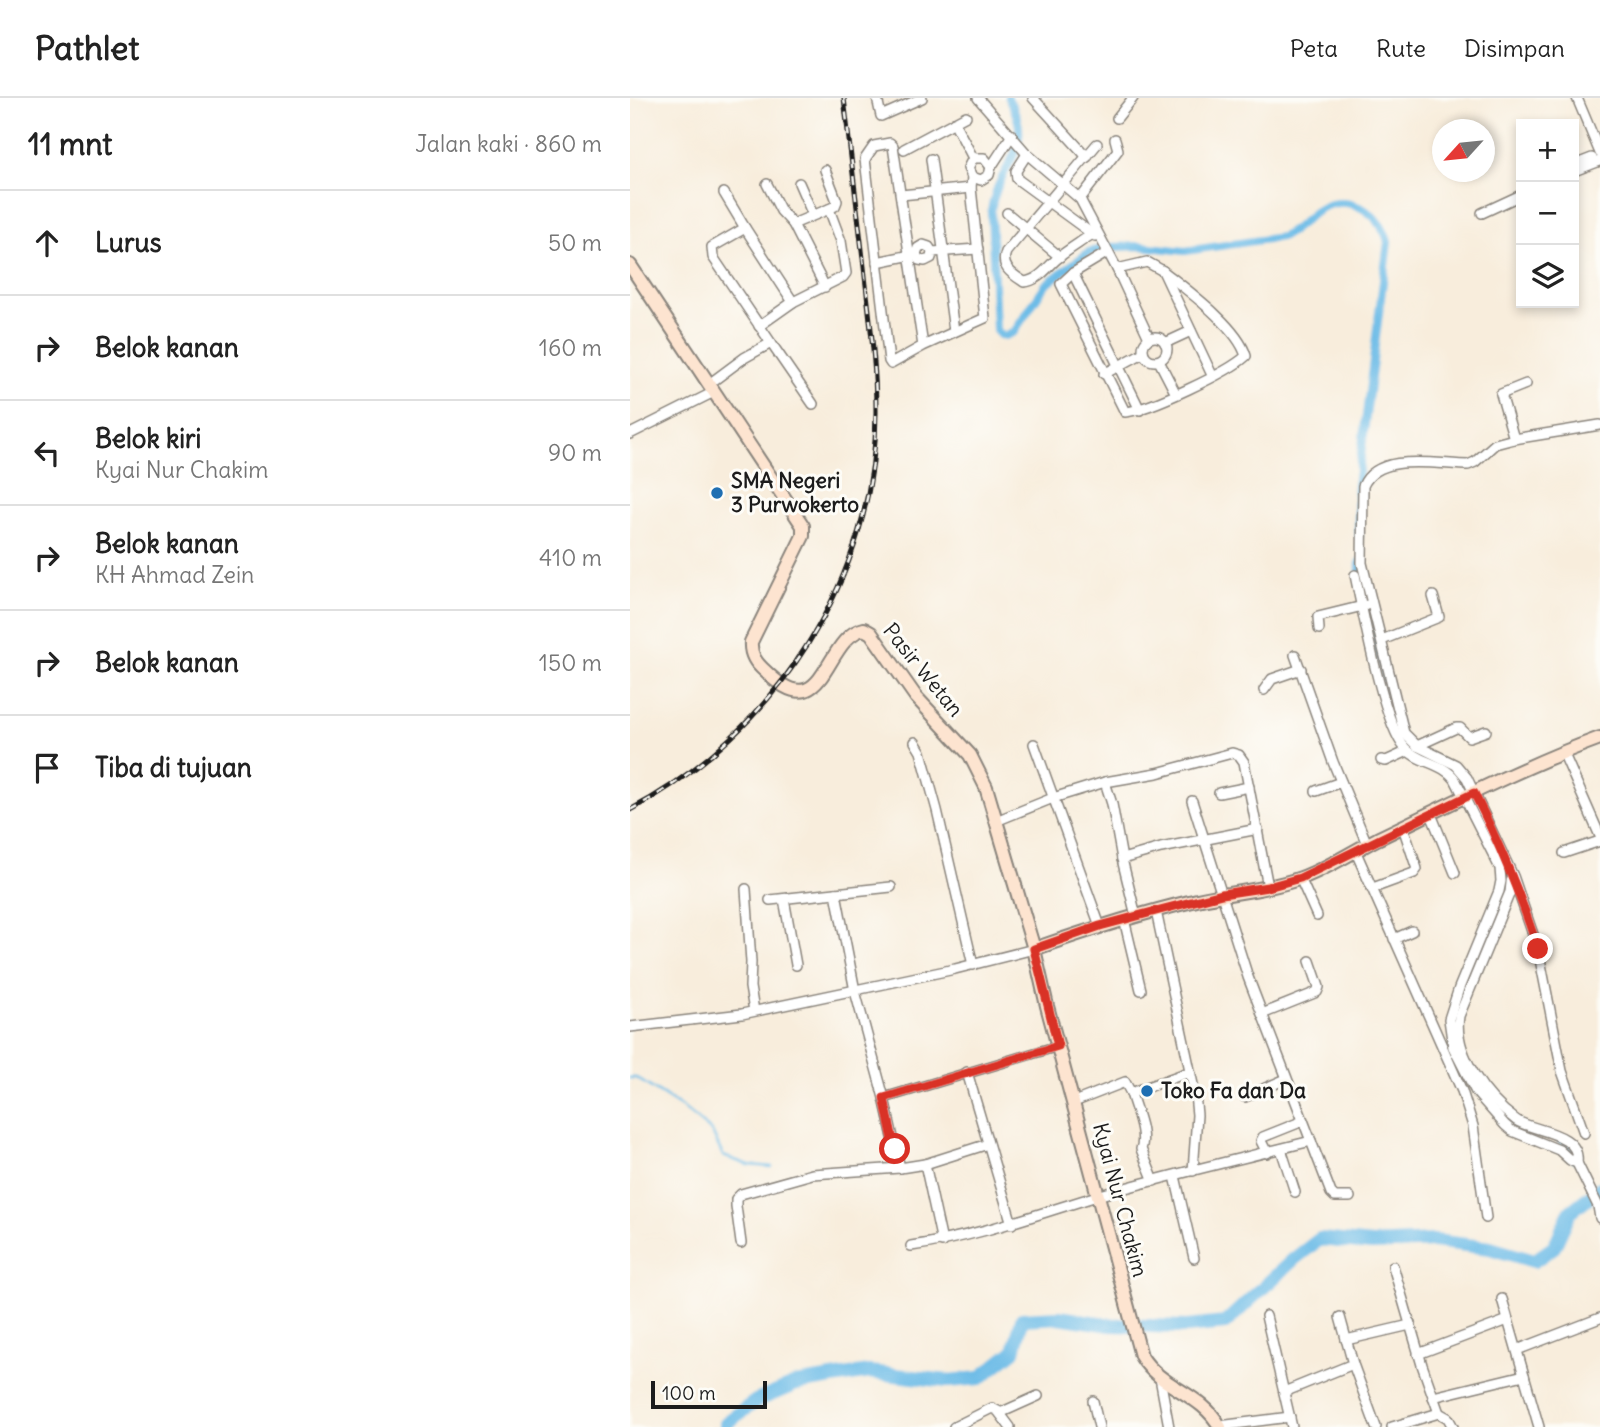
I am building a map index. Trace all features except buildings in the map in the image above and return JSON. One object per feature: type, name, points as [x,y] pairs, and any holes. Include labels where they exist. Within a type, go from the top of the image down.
[{"type":"street","points":[[877,98],[879,114],[884,116],[926,101]]},
{"type":"street","points":[[978,98],[1027,154],[1080,199],[1149,338]]},
{"type":"street","points":[[1033,98],[1087,157]]},
{"type":"street","points":[[1118,98],[1126,107]]},
{"type":"street","points":[[1117,118],[1133,98]]},
{"type":"street","points":[[1577,98],[1600,154],[1579,162]]},
{"type":"street","points":[[904,149],[966,116]]},
{"type":"street","points":[[954,122],[973,159]]},
{"type":"street","points":[[1080,199],[1118,150],[1119,145],[1115,139]]},
{"type":"street","points":[[901,195],[936,191],[985,178],[991,167],[1015,140]]},
{"type":"street","points":[[922,346],[913,255],[893,146],[890,143],[874,146],[866,154],[865,167],[890,363],[985,318],[968,168],[973,159]]},
{"type":"street","points":[[1097,145],[1025,228],[1003,259],[1005,267],[1011,273],[1028,282],[1038,278],[1060,257],[1102,243]]},
{"type":"street","points":[[1027,154],[1015,176],[1102,243]]},
{"type":"street","points":[[973,159],[984,158],[991,167]]},
{"type":"street","points":[[932,159],[954,331]]},
{"type":"street","points":[[1579,169],[1600,161]]},
{"type":"street","points":[[793,224],[835,206],[837,201],[825,170]]},
{"type":"street","points":[[799,183],[813,215]]},
{"type":"street","points":[[767,184],[781,211],[793,224],[825,286]]},
{"type":"street","points":[[724,193],[793,303]]},
{"type":"street","points":[[1482,213],[1516,197]]},
{"type":"street","points":[[759,326],[846,273],[841,241],[829,209]]},
{"type":"street","points":[[1007,213],[1060,257]]},
{"type":"street","points":[[745,228],[712,247],[711,252],[813,404]]},
{"type":"street","points":[[1102,243],[1061,285],[1125,412],[1140,410],[1176,394],[1246,358],[1247,354],[1233,332],[1196,296],[1163,271],[1147,262],[1117,269]]},
{"type":"street","points":[[913,255],[925,261],[931,258],[932,253],[978,249]]},
{"type":"street","points":[[877,262],[913,255]]},
{"type":"street","name":"Pasir Wetan","points":[[630,265],[803,526],[803,536],[751,642],[755,661],[769,676],[786,688],[807,690],[815,684],[850,635],[862,628],[867,631],[916,697],[970,755],[986,787],[1034,949]]},
{"type":"street","points":[[1163,271],[1212,375]]},
{"type":"street","points":[[1073,274],[1140,410]]},
{"type":"street","points":[[1165,343],[1191,331]]},
{"type":"street","points":[[1143,353],[1144,344],[1149,338],[1157,337],[1165,343],[1166,353],[1159,361]]},
{"type":"street","points":[[630,434],[712,388],[744,358],[771,343]]},
{"type":"street","points":[[1104,374],[1143,353]]},
{"type":"street","points":[[1143,353],[1150,360],[1159,361]]},
{"type":"street","points":[[1159,361],[1176,394]]},
{"type":"street","points":[[1514,439],[1501,394],[1526,384]]},
{"type":"street","points":[[1584,1133],[1562,1071],[1538,949],[1512,874],[1468,796],[1467,778],[1456,765],[1412,749],[1395,732],[1367,605],[1362,563],[1363,486],[1367,478],[1396,464],[1416,461],[1468,465],[1495,444],[1600,425]]},
{"type":"street","points":[[1355,575],[1382,640],[1401,727],[1412,749]]},
{"type":"street","points":[[1382,640],[1437,618],[1439,614],[1433,596]]},
{"type":"street","points":[[1319,629],[1317,617],[1367,605]]},
{"type":"street","points":[[1295,654],[1341,782],[1373,888],[1465,1098],[1473,1126],[1486,1218]]},
{"type":"street","points":[[1264,690],[1272,679],[1301,669]]},
{"type":"street","points":[[1381,760],[1385,761],[1456,728],[1469,737],[1486,731]]},
{"type":"street","points":[[630,1027],[754,1011],[973,965],[1156,911],[1300,878],[1468,796],[1600,738]]},
{"type":"street","points":[[915,742],[921,752],[937,810],[973,965]]},
{"type":"street","points":[[1034,744],[1100,926]]},
{"type":"street","points":[[1563,752],[1600,839],[1564,853]]},
{"type":"street","points":[[996,821],[1053,798],[1104,782],[1157,773],[1232,753],[1239,755],[1244,762],[1268,887]]},
{"type":"street","points":[[1104,782],[1112,804],[1122,859],[1141,990]]},
{"type":"street","points":[[1316,791],[1341,782]]},
{"type":"street","points":[[1219,793],[1249,787]]},
{"type":"street","points":[[1192,801],[1262,1014],[1331,1194],[1335,1197],[1350,1197]]},
{"type":"street","points":[[1432,814],[1455,873]]},
{"type":"street","points":[[1482,819],[1501,881],[1449,1019],[1453,1047],[1480,1090],[1517,1121],[1562,1136],[1576,1154],[1578,1164],[1598,1205],[1600,1218]]},
{"type":"street","points":[[1373,888],[1414,873],[1417,869],[1403,827]]},
{"type":"street","points":[[1122,859],[1161,848],[1258,829]]},
{"type":"street","points":[[1465,1065],[1458,1037],[1459,1016],[1510,892],[1512,874]]},
{"type":"street","points":[[1300,878],[1317,916]]},
{"type":"street","points":[[770,900],[891,887]]},
{"type":"street","points":[[746,889],[750,987],[754,1011]]},
{"type":"street","points":[[836,893],[855,991],[900,1168]]},
{"type":"street","points":[[784,899],[796,965]]},
{"type":"street","points":[[1156,911],[1195,1094],[1197,1115],[1193,1171]]},
{"type":"street","points":[[1394,939],[1412,931]]},
{"type":"street","name":"Kyai Nur Chakim","points":[[1034,949],[1141,1356],[1149,1369],[1160,1378],[1210,1410],[1220,1426]]},
{"type":"street","points":[[1262,1014],[1317,992],[1319,987],[1310,961]]},
{"type":"street","points":[[884,1098],[1058,1046]]},
{"type":"street","points":[[1131,1093],[1189,1072]]},
{"type":"street","points":[[967,1073],[1012,1224]]},
{"type":"street","points":[[1245,1097],[1286,1079]]},
{"type":"street","points":[[1074,1102],[1128,1083],[1142,1132],[1142,1150],[1154,1181]]},
{"type":"street","points":[[1465,1098],[1480,1090]]},
{"type":"street","points":[[1267,1153],[1261,1141],[1263,1137],[1303,1121]]},
{"type":"street","points":[[911,1246],[943,1242],[1012,1224],[1154,1181],[1311,1141]]},
{"type":"street","points":[[741,1243],[736,1199],[741,1194],[812,1174],[925,1164],[988,1144]]},
{"type":"street","points":[[1281,1149],[1295,1192]]},
{"type":"street","points":[[925,1164],[943,1242]]},
{"type":"street","points":[[1175,1176],[1194,1258]]},
{"type":"street","points":[[1393,1266],[1418,1354],[1439,1413],[1448,1418],[1453,1427]]},
{"type":"street","points":[[1502,1299],[1539,1427]]},
{"type":"street","points":[[1220,1426],[1291,1422],[1266,1316]]},
{"type":"street","points":[[1339,1317],[1376,1427]]},
{"type":"street","points":[[1517,1350],[1600,1318]]},
{"type":"street","points":[[1418,1354],[1508,1320]]},
{"type":"street","points":[[1346,1340],[1410,1325]]},
{"type":"street","points":[[1284,1392],[1353,1364]]},
{"type":"street","points":[[1433,1396],[1524,1375]]},
{"type":"street","points":[[1160,1378],[1170,1427]]},
{"type":"street","points":[[1000,1413],[1038,1396]]},
{"type":"street","points":[[1093,1401],[1099,1427]]},
{"type":"street","points":[[954,1427],[992,1408],[996,1408],[1010,1427]]},
{"type":"street","points":[[1392,1427],[1439,1413]]},
{"type":"waterway","points":[[1008,98],[1016,116],[1018,144],[995,195],[991,211],[996,329],[1000,335],[1014,332],[1046,284],[1089,252],[1111,247],[1141,246],[1185,251],[1281,237],[1316,211],[1339,203],[1360,207],[1378,221],[1388,242],[1357,487],[1359,536]]},
{"type":"waterway","points":[[1360,562],[1360,574],[1398,730]]},
{"type":"waterway","points":[[1412,749],[1451,769],[1463,783],[1483,821]]},
{"type":"waterway","points":[[1481,945],[1505,885],[1502,861]]},
{"type":"waterway","points":[[630,1078],[636,1078],[683,1108],[712,1132],[723,1156],[749,1165],[772,1167]]},
{"type":"waterway","points":[[1561,1140],[1574,1159]]},
{"type":"waterway","points":[[726,1427],[726,1423],[756,1401],[796,1384],[869,1372],[948,1381],[980,1378],[1014,1351],[1022,1319],[1059,1317],[1111,1325],[1187,1327],[1225,1323],[1294,1259],[1320,1239],[1372,1244],[1434,1241],[1490,1248],[1534,1261],[1554,1247],[1570,1212],[1600,1188]]},
{"type":"railway","points":[[630,810],[683,778],[730,738],[772,693],[808,643],[837,589],[859,532],[872,472],[876,392],[844,98]]},
{"type":"place","name":"SMA Negeri 3 Purwokerto","points":[[717,493]]},
{"type":"place","name":"Toko Fa dan Da","points":[[1147,1091]]},
{"type":"route","points":[[895,1149],[884,1098],[1058,1046],[1034,949],[1100,926],[1193,901],[1300,878],[1474,793],[1522,898],[1538,949]]}]
